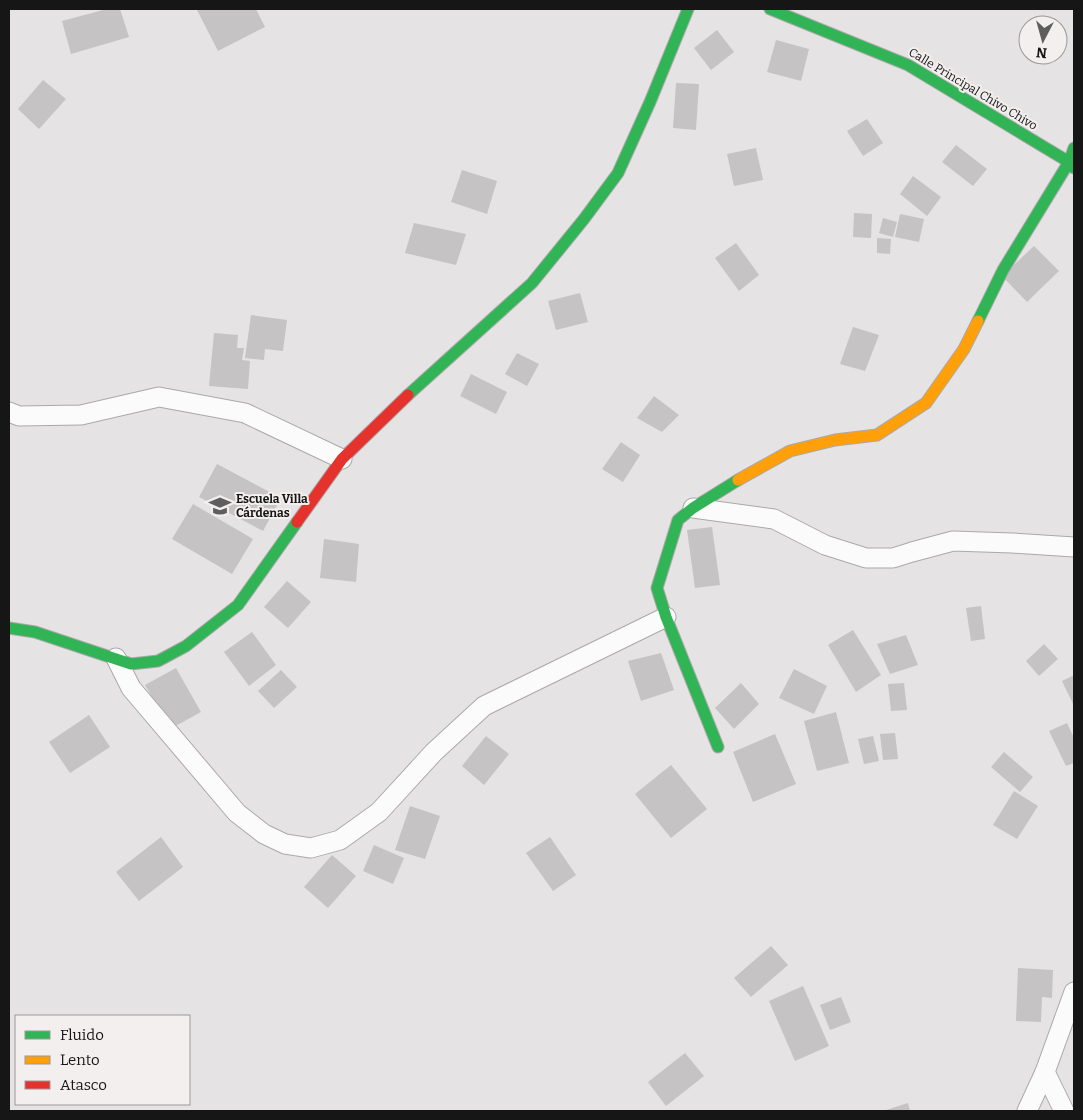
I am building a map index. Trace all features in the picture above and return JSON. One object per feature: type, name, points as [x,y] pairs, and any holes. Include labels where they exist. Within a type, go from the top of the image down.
[{"type":"street","points":[[9,628],[35,632],[131,664],[158,662],[186,646],[238,605],[342,459],[410,393],[532,283],[584,219],[618,173],[650,102],[688,9]]},
{"type":"street","name":"Calle Principal Chivo Chivo","points":[[770,9],[908,65],[1071,165]]},
{"type":"street","points":[[718,746],[666,617],[657,588],[678,520],[693,508],[746,475],[790,451],[835,440],[878,435],[926,403],[964,349],[1003,270],[1071,165],[1074,148]]},
{"type":"street","points":[[9,412],[19,416],[81,415],[159,398],[245,413],[342,459]]},
{"type":"street","points":[[693,508],[774,519],[825,545],[866,558],[893,558],[952,541],[1074,547]]},
{"type":"street","points":[[116,658],[131,688],[237,813],[264,834],[286,844],[311,848],[340,840],[379,812],[434,752],[484,706],[666,617]]},
{"type":"street","points":[[1027,1111],[1045,1072],[1074,992]]},
{"type":"street","points":[[1045,1072],[1064,1111]]},
{"type":"building","points":[[107,9],[120,9],[129,37],[71,54],[62,21]]},
{"type":"building","points":[[256,9],[265,27],[218,51],[197,10]]},
{"type":"building","points":[[717,30],[734,52],[711,70],[694,48]]},
{"type":"building","points":[[776,40],[809,49],[801,81],[767,72]]},
{"type":"building","points":[[43,80],[66,99],[39,129],[18,109]]},
{"type":"building","points":[[676,83],[699,84],[696,130],[673,128]]},
{"type":"building","points":[[867,119],[883,143],[863,156],[847,131]]},
{"type":"building","points":[[956,145],[987,169],[973,186],[942,162]]},
{"type":"building","points":[[756,148],[763,180],[734,186],[727,154]]},
{"type":"building","points":[[462,170],[497,181],[487,214],[451,202]]},
{"type":"building","points":[[913,176],[941,197],[927,216],[900,194]]},
{"type":"building","points":[[854,213],[872,214],[871,238],[853,237]]},
{"type":"building","points":[[900,214],[924,219],[919,242],[895,237]]},
{"type":"building","points":[[883,218],[897,222],[893,237],[879,233]]},
{"type":"building","points":[[414,223],[466,234],[456,265],[405,253]]},
{"type":"building","points":[[877,238],[891,239],[890,254],[877,253]]},
{"type":"building","points":[[736,243],[759,275],[739,291],[715,258]]},
{"type":"building","points":[[1034,246],[1059,271],[1027,302],[1002,276]]},
{"type":"building","points":[[580,293],[588,322],[556,330],[548,301]]},
{"type":"building","points":[[251,315],[287,320],[283,351],[265,349],[264,360],[245,358]]},
{"type":"building","points":[[853,327],[879,335],[865,371],[840,364]]},
{"type":"building","points":[[214,333],[238,335],[237,348],[244,348],[242,360],[250,361],[248,389],[209,386]]},
{"type":"building","points":[[517,353],[539,364],[527,386],[505,374]]},
{"type":"building","points":[[471,374],[507,392],[496,414],[460,396]]},
{"type":"building","points":[[654,396],[679,415],[662,432],[637,418]]},
{"type":"building","points":[[621,442],[640,455],[623,482],[602,469]]},
{"type":"building","points":[[217,464],[281,498],[263,531],[199,497]]},
{"type":"building","points":[[193,504],[253,539],[232,574],[172,539]]},
{"type":"building","points":[[712,527],[720,585],[695,588],[687,530]]},
{"type":"building","points":[[324,539],[359,544],[356,582],[320,578]]},
{"type":"building","points":[[287,581],[311,602],[288,628],[264,607]]},
{"type":"building","points":[[981,606],[985,639],[971,641],[966,608]]},
{"type":"building","points":[[853,630],[881,675],[856,692],[828,645]]},
{"type":"building","points":[[252,632],[276,665],[249,686],[224,652]]},
{"type":"building","points":[[906,635],[918,665],[890,674],[877,644]]},
{"type":"building","points":[[1044,644],[1058,659],[1039,676],[1026,661]]},
{"type":"building","points":[[661,653],[674,690],[641,701],[628,661]]},
{"type":"building","points":[[176,668],[201,712],[170,729],[145,685]]},
{"type":"building","points":[[794,669],[827,686],[814,714],[779,698]]},
{"type":"building","points":[[281,670],[297,687],[274,708],[258,691]]},
{"type":"building","points":[[1074,675],[1074,706],[1062,681]]},
{"type":"building","points":[[741,683],[759,704],[734,729],[715,708]]},
{"type":"building","points":[[904,683],[907,710],[891,711],[888,684]]},
{"type":"building","points":[[836,712],[849,763],[817,771],[804,721]]},
{"type":"building","points":[[89,715],[110,747],[70,773],[49,742]]},
{"type":"building","points":[[1067,723],[1074,738],[1074,763],[1066,766],[1049,731]]},
{"type":"building","points":[[895,733],[898,759],[883,760],[880,734]]},
{"type":"building","points":[[775,734],[796,784],[753,802],[733,752]]},
{"type":"building","points":[[486,736],[509,754],[484,785],[462,766]]},
{"type":"building","points":[[873,736],[879,761],[864,764],[858,739]]},
{"type":"building","points":[[1004,752],[1033,777],[1020,792],[991,767]]},
{"type":"building","points":[[671,765],[707,809],[671,838],[635,794]]},
{"type":"building","points":[[1014,791],[1038,806],[1017,839],[993,825]]},
{"type":"building","points":[[410,806],[440,816],[425,859],[395,850]]},
{"type":"building","points":[[161,837],[183,867],[139,901],[116,872]]},
{"type":"building","points":[[550,837],[576,875],[553,891],[526,853]]},
{"type":"building","points":[[374,845],[404,858],[393,884],[363,871]]},
{"type":"building","points":[[332,855],[356,876],[328,908],[304,887]]},
{"type":"building","points":[[771,946],[788,965],[751,997],[734,978]]},
{"type":"building","points":[[1018,968],[1053,970],[1052,998],[1042,997],[1041,1022],[1016,1021]]},
{"type":"building","points":[[803,986],[829,1046],[795,1061],[769,1001]]},
{"type":"building","points":[[841,997],[851,1022],[830,1030],[820,1005]]},
{"type":"building","points":[[685,1053],[704,1076],[666,1106],[648,1082]]},
{"type":"building","points":[[908,1103],[910,1111],[883,1111]]},
{"type":"traffic: fast","points":[[408,395],[532,283],[584,219],[618,173],[650,102],[688,9]]},
{"type":"traffic: fast","points":[[770,9],[908,65],[1069,162],[1074,168]]},
{"type":"traffic: fast","points":[[978,321],[1003,270],[1069,162],[1074,148]]},
{"type":"traffic: fast","points":[[718,747],[666,617],[657,588],[678,520],[693,508],[738,480]]},
{"type":"traffic: fast","points":[[9,628],[35,632],[131,664],[158,661],[186,646],[238,605],[297,522]]},
{"type":"traffic: slow","points":[[738,480],[790,451],[835,440],[877,435],[926,403],[964,349],[978,321]]},
{"type":"traffic: jam","points":[[297,522],[342,459],[408,395]]},
{"type":"place","name":"Escuela Villa Cárdenas","points":[[220,506]]}]
